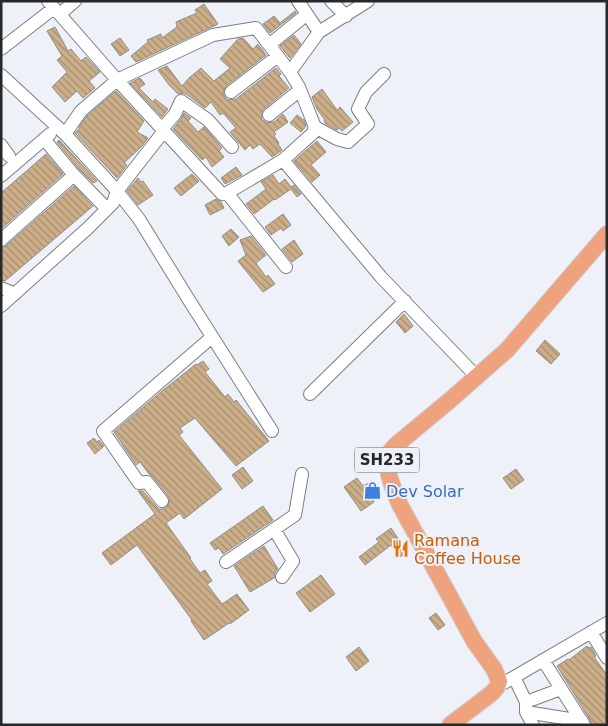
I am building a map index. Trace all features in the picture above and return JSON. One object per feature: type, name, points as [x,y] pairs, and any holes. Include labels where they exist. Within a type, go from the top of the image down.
[{"type":"main road","name":"SH233","points":[[497,687],[499,681],[494,670],[474,641],[400,505],[387,470],[386,456],[396,445],[449,402],[507,350],[607,234]]},
{"type":"main road","points":[[450,725],[492,693],[497,687]]},
{"type":"street","points":[[1,49],[54,8],[76,1]]},
{"type":"street","points":[[298,1],[320,32]]},
{"type":"street","points":[[331,1],[346,16]]},
{"type":"street","points":[[290,72],[320,32],[364,2]]},
{"type":"street","points":[[54,8],[117,80],[222,194],[227,193],[283,160],[313,133],[315,127]]},
{"type":"street","points":[[269,44],[301,19]]},
{"type":"street","points":[[1,176],[44,139],[61,131],[117,80],[213,35],[256,28],[290,72],[300,90],[315,127],[337,139],[348,142],[368,124],[358,109],[366,92],[384,74]]},
{"type":"street","points":[[230,92],[278,56]]},
{"type":"street","points":[[3,81],[61,131],[139,219],[272,430]]},
{"type":"street","points":[[269,115],[300,90]]},
{"type":"street","points":[[1,306],[113,203],[116,192],[175,114],[181,101],[208,120],[232,147]]},
{"type":"street","points":[[44,139],[74,175],[107,209]]},
{"type":"street","points":[[1,145],[9,156]]},
{"type":"street","points":[[283,160],[381,277],[477,377]]},
{"type":"street","points":[[1,240],[74,175]]},
{"type":"street","points":[[227,193],[286,267]]},
{"type":"street","points":[[1,288],[15,294]]},
{"type":"street","points":[[310,394],[405,302]]},
{"type":"street","points":[[162,502],[147,482],[139,483],[103,431],[212,337]]},
{"type":"street","points":[[226,562],[296,514],[302,474]]},
{"type":"street","points":[[274,529],[293,561],[282,577]]},
{"type":"street","points":[[497,687],[607,623]]},
{"type":"street","points":[[591,632],[607,658]]},
{"type":"street","points":[[543,660],[583,723]]},
{"type":"street","points":[[514,677],[534,725]]},
{"type":"street","points":[[526,707],[561,689]]},
{"type":"street","points":[[526,707],[583,723]]},
{"type":"building","points":[[204,4],[218,24],[136,62],[131,56],[148,42],[147,40],[161,34],[162,38],[177,27],[176,22],[197,13],[195,10]]},
{"type":"building","points":[[295,11],[296,13],[270,33],[263,24],[274,16],[280,23]]},
{"type":"building","points":[[55,27],[68,51],[71,49],[81,61],[86,57],[100,72],[89,81],[95,88],[83,98],[77,91],[65,102],[52,87],[67,72],[57,60],[62,56],[47,31]]},
{"type":"building","points":[[294,35],[301,44],[290,58],[280,46]]},
{"type":"building","points":[[120,38],[129,50],[120,56],[111,44]]},
{"type":"building","points":[[243,38],[253,49],[258,44],[266,55],[226,86],[223,93],[225,97],[228,100],[236,99],[276,68],[281,74],[279,76],[289,88],[261,113],[262,120],[267,123],[274,122],[283,114],[288,122],[274,132],[276,134],[274,136],[282,150],[272,157],[260,144],[253,149],[250,145],[245,150],[230,132],[236,128],[223,113],[220,115],[211,102],[205,108],[186,94],[178,94],[158,70],[167,66],[182,86],[201,68],[214,81],[230,68],[220,59],[238,39]]},
{"type":"building","points":[[140,78],[145,84],[139,88],[153,102],[155,99],[168,109],[162,117],[130,83]]},
{"type":"building","points":[[322,89],[337,110],[340,107],[353,122],[342,131],[339,128],[337,130],[326,124],[317,109],[312,97]]},
{"type":"building","points":[[116,91],[144,121],[137,132],[148,138],[124,163],[127,165],[117,178],[75,133],[87,116]]},
{"type":"building","points":[[184,113],[191,118],[188,121],[198,132],[204,127],[222,148],[219,151],[224,157],[212,167],[206,157],[202,160],[173,129]]},
{"type":"building","points":[[297,115],[304,120],[306,126],[301,132],[290,123]]},
{"type":"building","points":[[59,140],[97,181],[93,183],[80,170],[57,142]]},
{"type":"building","points":[[317,141],[326,152],[311,165],[320,175],[312,182],[294,161]]},
{"type":"building","points":[[46,154],[63,174],[1,229],[1,193]]},
{"type":"building","points":[[236,167],[242,175],[225,184],[221,178]]},
{"type":"building","points":[[192,174],[199,181],[181,196],[174,188]]},
{"type":"building","points":[[273,175],[279,184],[285,179],[291,187],[294,185],[301,194],[297,197],[291,189],[254,214],[246,204],[266,189],[261,182]]},
{"type":"building","points":[[138,178],[141,182],[143,181],[153,195],[138,205],[127,191]]},
{"type":"building","points":[[74,186],[93,206],[5,281],[1,280],[1,248],[6,246]]},
{"type":"building","points":[[216,199],[221,202],[224,208],[210,215],[205,205]]},
{"type":"building","points":[[283,214],[291,225],[283,231],[281,228],[271,235],[265,227]]},
{"type":"building","points":[[231,229],[239,237],[229,246],[222,236]]},
{"type":"building","points":[[251,236],[266,255],[256,263],[266,277],[268,275],[275,284],[263,292],[238,261],[246,255],[240,240]]},
{"type":"building","points":[[294,240],[303,254],[292,262],[282,249]]},
{"type":"building","points":[[404,314],[413,326],[405,333],[396,322]]},
{"type":"building","points":[[545,340],[560,354],[551,364],[536,351]]},
{"type":"building","points":[[203,361],[209,369],[205,372],[225,397],[228,394],[234,402],[236,400],[269,441],[236,466],[195,418],[180,428],[183,432],[179,435],[222,489],[184,519],[180,513],[166,523],[200,573],[205,570],[212,581],[207,584],[222,604],[237,594],[249,610],[204,640],[192,620],[137,545],[111,565],[102,553],[155,514],[138,491],[143,491],[159,509],[167,507],[170,500],[140,462],[136,465],[114,432],[162,391],[196,364]]},
{"type":"building","points":[[94,438],[97,442],[99,440],[104,446],[95,454],[87,443]]},
{"type":"building","points":[[243,467],[253,481],[242,489],[232,475]]},
{"type":"building","points":[[516,469],[524,480],[511,489],[503,478]]},
{"type":"building","points":[[357,478],[363,486],[373,481],[381,496],[373,500],[374,502],[361,511],[344,487]]},
{"type":"building","points":[[263,506],[273,520],[223,554],[219,548],[215,550],[210,543]]},
{"type":"building","points":[[391,528],[407,552],[400,557],[391,545],[365,565],[359,557],[379,542],[376,539]]},
{"type":"building","points":[[264,546],[278,569],[274,578],[250,592],[234,566]]},
{"type":"building","points":[[321,575],[335,594],[310,612],[296,593]]},
{"type":"building","points":[[436,613],[445,625],[438,630],[429,618]]},
{"type":"building","points":[[587,646],[591,647],[596,656],[594,657],[607,675],[607,725],[592,725],[557,666],[569,660]]},
{"type":"building","points":[[359,647],[369,661],[356,671],[346,657]]},
{"type":"place","name":"Dev Solar","points":[[372,491]]},
{"type":"place","name":"Ramana Coffee House","points":[[400,549]]}]
